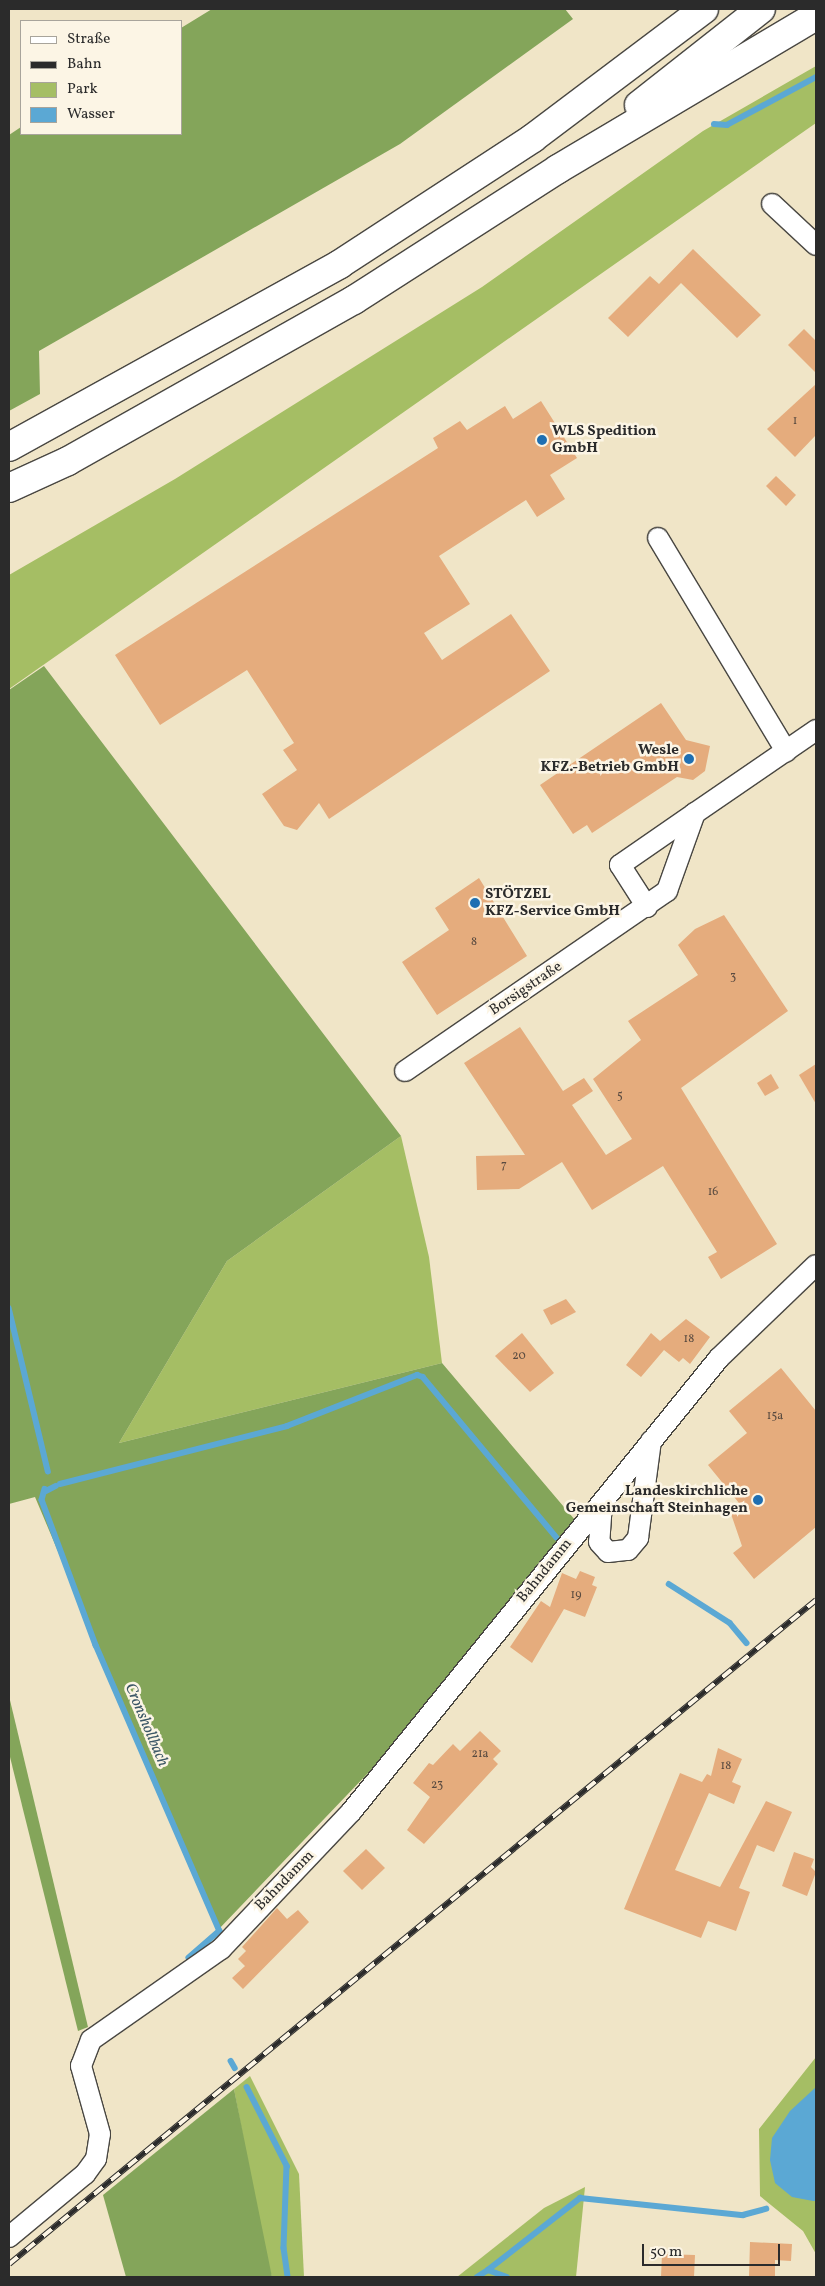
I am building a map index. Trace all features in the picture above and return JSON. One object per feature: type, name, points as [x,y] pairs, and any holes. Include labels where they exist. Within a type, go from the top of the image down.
[{"type":"highway","points":[[9,447],[340,264],[532,138],[704,9]]},
{"type":"highway","points":[[558,169],[761,9]]},
{"type":"highway","points":[[9,488],[68,461],[354,300],[558,169],[816,16]]},
{"type":"street","points":[[772,204],[816,245]]},
{"type":"street","points":[[658,538],[786,751]]},
{"type":"street","points":[[648,907],[620,865],[816,730]]},
{"type":"street","name":"Borsigstraße","points":[[406,1071],[648,907],[667,892],[695,813]]},
{"type":"street","name":"Bahndamm","points":[[9,2236],[85,2174],[96,2159],[100,2134],[81,2066],[90,2040],[221,1949],[351,1812],[718,1358],[816,1265]]},
{"type":"street","points":[[602,1503],[599,1542],[608,1552],[628,1550],[638,1538],[651,1441]]},
{"type":"green space","points":[[212,9],[565,9],[573,19],[400,144],[39,351],[40,394],[9,411],[9,135],[20,128],[20,135],[182,135],[182,27]]},
{"type":"green space","points":[[816,66],[816,123],[9,689],[9,575],[175,479],[482,287],[703,131]]},
{"type":"green space","points":[[44,666],[401,1136],[227,1261],[119,1443],[442,1363],[575,1520],[390,1750],[218,1930],[35,1497],[9,1504],[9,690]]},
{"type":"green space","points":[[401,1136],[429,1257],[442,1363],[119,1443],[227,1261]]},
{"type":"green space","points":[[9,1696],[88,2027],[78,2031],[9,1753]]},
{"type":"green space","points":[[816,2057],[816,2254],[803,2231],[760,2196],[759,2129]]},
{"type":"green space","points":[[250,2076],[299,2174],[304,2277],[272,2277],[265,2254],[234,2089]]},
{"type":"green space","points":[[234,2089],[272,2277],[126,2277],[103,2195]]},
{"type":"green space","points":[[585,2187],[576,2277],[457,2277],[544,2208]]},
{"type":"water","points":[[816,2087],[816,2201],[813,2201],[792,2197],[775,2183],[770,2160],[772,2138],[790,2111]]},
{"type":"building","points":[[693,249],[761,315],[737,338],[681,283],[628,337],[608,318],[650,276],[659,284]]},
{"type":"building","points":[[804,329],[816,341],[816,373],[788,345]]},
{"type":"building","points":[[816,384],[816,435],[795,457],[767,429]]},
{"type":"building","points":[[541,401],[577,458],[550,475],[565,499],[537,517],[526,500],[439,556],[470,604],[424,633],[442,660],[511,614],[550,671],[329,819],[319,803],[297,830],[284,826],[262,794],[297,770],[283,750],[294,743],[247,670],[160,725],[115,655],[438,448],[433,438],[460,421],[467,430],[505,406],[513,419]]},
{"type":"building","points":[[776,476],[796,495],[786,506],[766,486]]},
{"type":"building","points":[[661,703],[686,740],[710,746],[705,771],[693,780],[677,777],[592,833],[587,825],[573,834],[540,785]]},
{"type":"building","points":[[479,878],[527,956],[437,1015],[402,962],[449,930],[435,908]]},
{"type":"building","points":[[724,915],[788,1011],[681,1088],[777,1244],[721,1279],[708,1257],[717,1252],[663,1166],[592,1210],[562,1162],[519,1189],[477,1190],[476,1156],[525,1155],[464,1063],[520,1027],[563,1091],[584,1078],[593,1091],[572,1105],[606,1155],[632,1139],[593,1079],[641,1040],[628,1021],[698,975],[678,945],[695,929]]},
{"type":"building","points":[[816,1064],[816,1104],[799,1075]]},
{"type":"building","points":[[771,1074],[779,1088],[765,1096],[757,1083]]},
{"type":"building","points":[[566,1299],[576,1312],[551,1325],[543,1310]]},
{"type":"building","points":[[686,1319],[710,1337],[690,1364],[683,1358],[679,1362],[664,1350],[641,1377],[626,1365],[651,1333],[660,1341]]},
{"type":"building","points":[[522,1333],[554,1373],[530,1392],[495,1356]]},
{"type":"building","points":[[781,1368],[816,1411],[816,1527],[754,1579],[733,1553],[742,1546],[730,1511],[739,1503],[708,1465],[747,1433],[729,1411]]},
{"type":"building","points":[[580,1571],[595,1577],[592,1585],[597,1587],[585,1617],[564,1609],[532,1663],[510,1647],[541,1601],[550,1607],[562,1573],[576,1579]]},
{"type":"building","points":[[480,1731],[501,1751],[493,1759],[498,1764],[424,1844],[407,1830],[430,1797],[413,1783],[429,1763],[433,1765],[453,1744],[460,1751]]},
{"type":"building","points":[[718,1748],[742,1759],[732,1782],[741,1786],[734,1804],[709,1793],[675,1870],[720,1887],[766,1801],[792,1812],[774,1852],[757,1845],[739,1888],[750,1892],[736,1931],[708,1921],[701,1938],[624,1909],[680,1773],[702,1782],[707,1774],[711,1776]]},
{"type":"building","points":[[366,1849],[385,1868],[362,1890],[343,1871]]},
{"type":"building","points":[[794,1852],[814,1859],[811,1867],[816,1872],[807,1896],[782,1886]]},
{"type":"building","points":[[277,1908],[287,1919],[298,1910],[309,1922],[243,1989],[232,1978],[245,1966],[238,1959],[246,1951],[242,1947]]},
{"type":"building","points":[[750,2242],[792,2244],[791,2261],[775,2260],[775,2277],[749,2277]]},
{"type":"building","points":[[662,2254],[695,2255],[694,2277],[661,2277]]},
{"type":"waterway","points":[[714,124],[727,125],[816,77]]},
{"type":"waterway","name":"Cronshollbach","points":[[9,1308],[48,1471]]},
{"type":"waterway","points":[[60,1484],[287,1426],[417,1375],[423,1377],[557,1538]]},
{"type":"waterway","points":[[44,1492],[56,1486]]},
{"type":"waterway","name":"Cronshollbach","points":[[45,1489],[42,1500],[96,1645],[220,1931],[189,1958]]},
{"type":"waterway","points":[[669,1584],[730,1623],[747,1643]]},
{"type":"waterway","name":"Cronshollbach","points":[[231,2061],[235,2068]]},
{"type":"waterway","name":"Cronshollbach","points":[[247,2087],[287,2166],[284,2248],[288,2277]]},
{"type":"waterway","points":[[488,2270],[580,2198],[743,2215],[766,2209]]},
{"type":"waterway","name":"Cronshollbach","points":[[477,2277],[488,2270],[507,2277]]},
{"type":"railway","points":[[9,2264],[816,1600]]},
{"type":"place","name":"WLS Spedition GmbH","points":[[542,440]]},
{"type":"place","name":"Wesle KFZ.-Betrieb GmbH","points":[[689,759]]},
{"type":"place","name":"STÖTZEL KFZ-Service GmbH","points":[[475,903]]},
{"type":"place","name":"Landeskirchliche Gemeinschaft Steinhagen","points":[[758,1500]]}]
